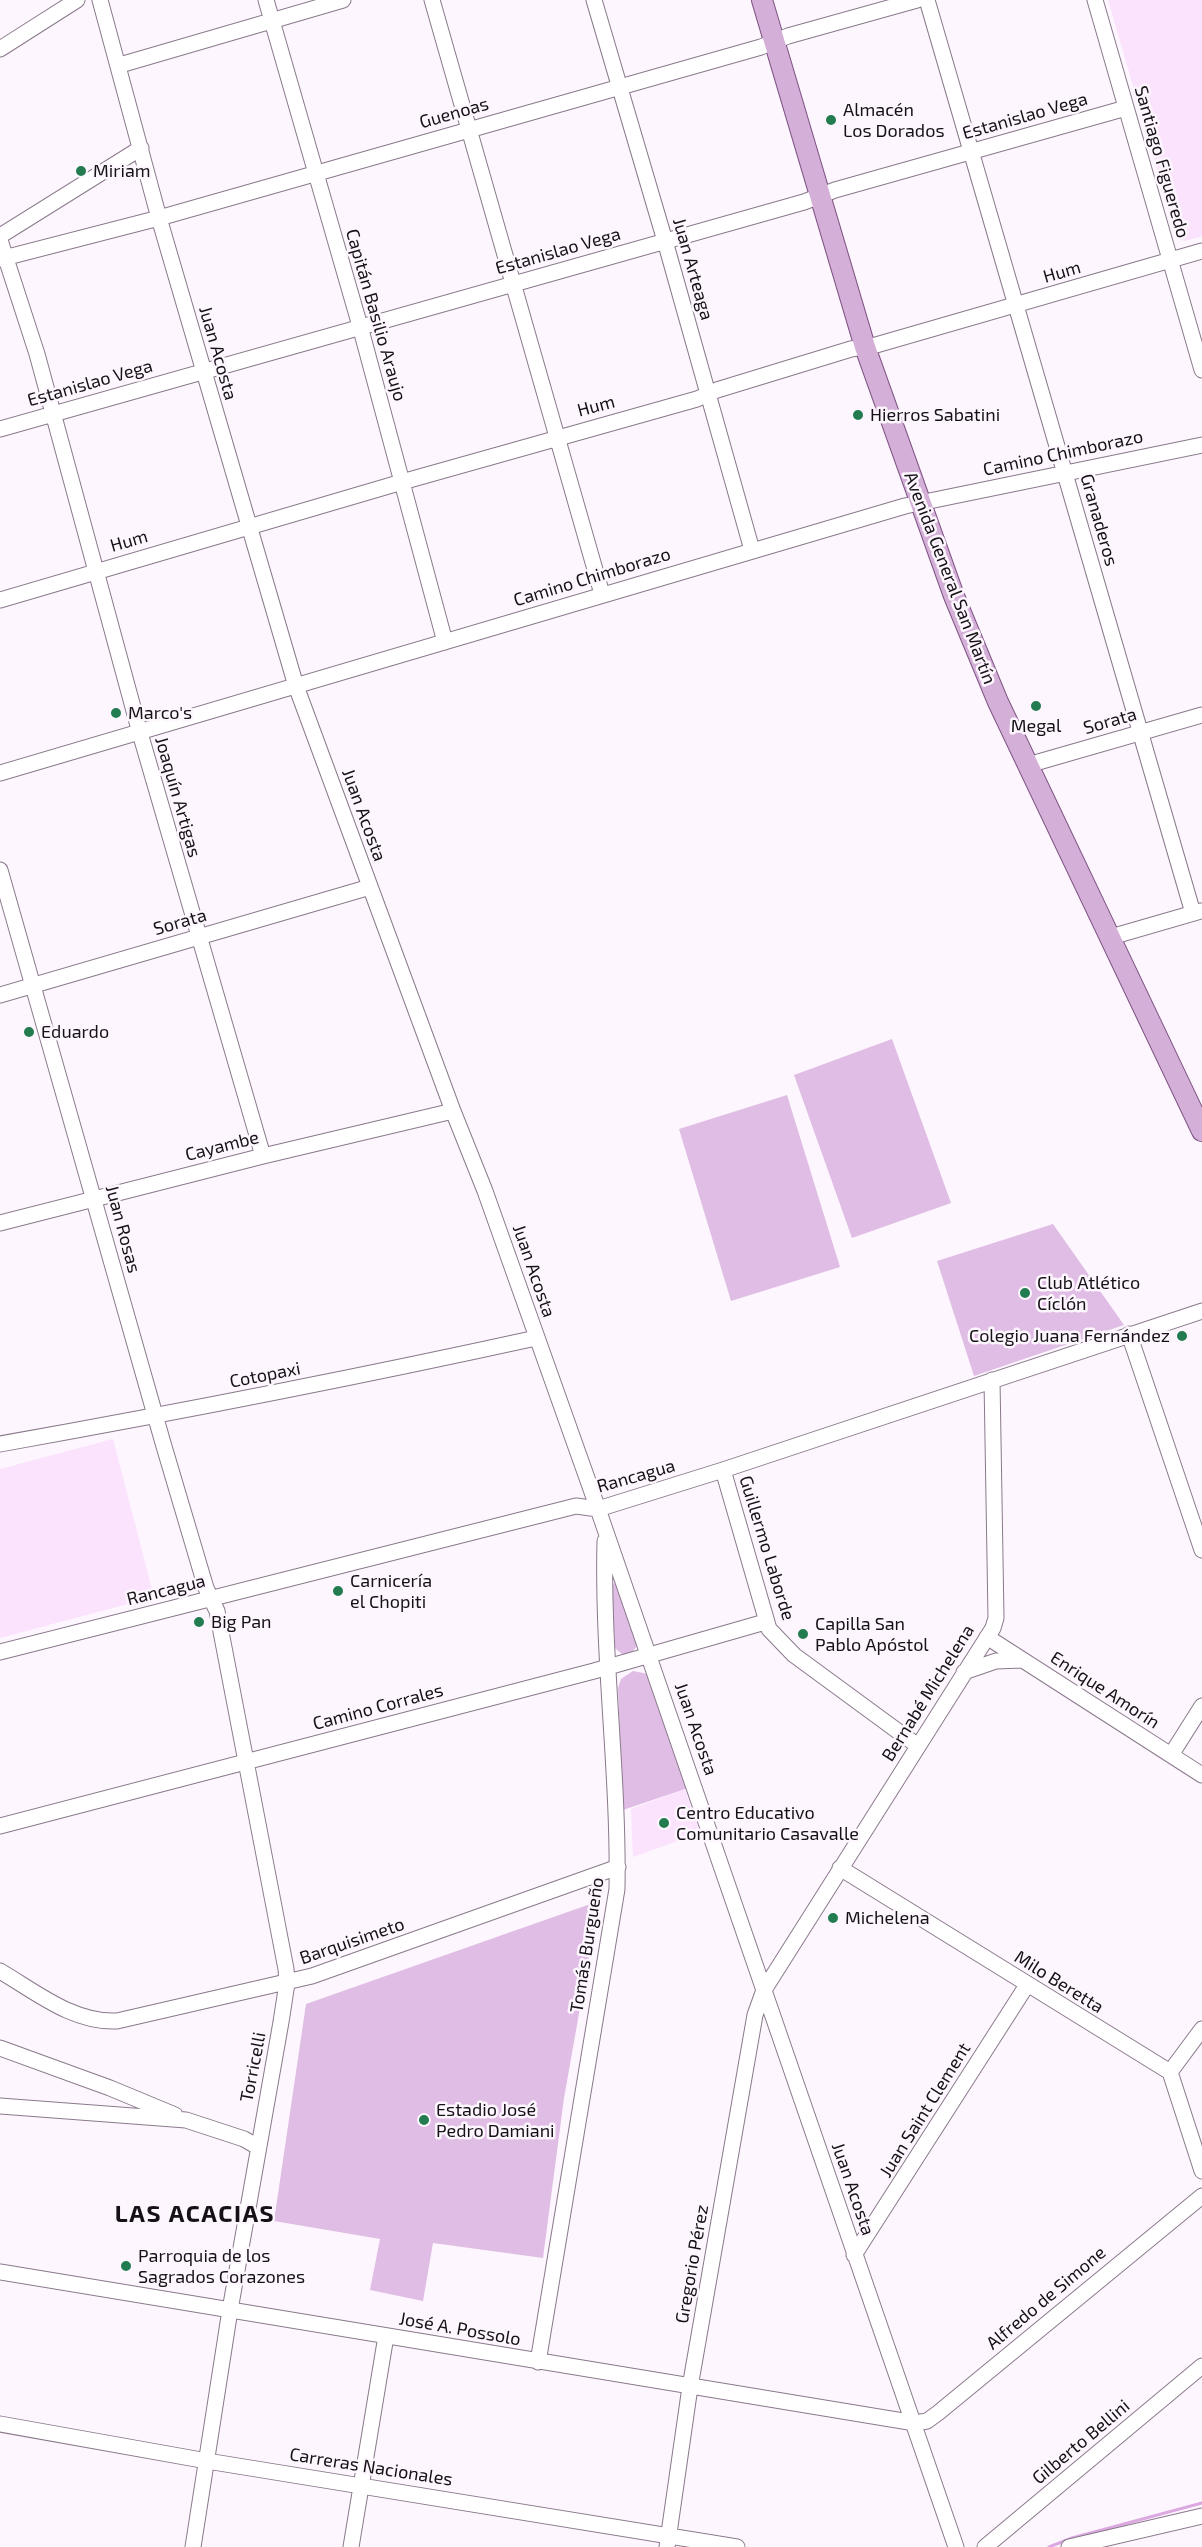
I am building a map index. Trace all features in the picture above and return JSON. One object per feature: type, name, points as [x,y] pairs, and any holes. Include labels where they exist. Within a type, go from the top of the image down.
[{"type":"main road","name":"Avenida General San Martín","points":[[762,0],[865,346],[954,596],[998,702],[1111,937],[1197,1107],[1202,1131]]},
{"type":"street","points":[[0,49],[77,0]]},
{"type":"street","name":"Juan Acosta","points":[[100,0],[120,65],[159,218],[296,686],[453,1111],[485,1191],[650,1655],[956,2547]]},
{"type":"street","name":"Capitán Basilio Araujo","points":[[266,0],[360,326],[445,642]]},
{"type":"street","points":[[120,65],[344,0]]},
{"type":"street","points":[[432,0],[602,594]]},
{"type":"street","name":"Juan Arteaga","points":[[594,0],[752,550]]},
{"type":"street","name":"Guenoas","points":[[4,258],[159,218],[917,0]]},
{"type":"street","name":"Granaderos","points":[[927,0],[1140,733],[1197,911]]},
{"type":"street","name":"Santiago Figueredo","points":[[1095,0],[1202,370]]},
{"type":"street","name":"Estanislao Vega","points":[[0,429],[360,326],[513,285],[1126,108]]},
{"type":"street","points":[[0,238],[141,148]]},
{"type":"street","name":"Joaquín Artigas","points":[[0,238],[4,258],[54,413],[140,733],[263,1156]]},
{"type":"street","name":"Hum","points":[[0,600],[708,394],[851,348],[1015,306],[1202,251]]},
{"type":"street","name":"Camino Chimborazo","points":[[0,773],[602,594],[920,503],[1202,445]]},
{"type":"street","name":"Sorata","points":[[1028,765],[1202,715]]},
{"type":"street","name":"Juan Rosas","points":[[0,870],[156,1416],[211,1598]]},
{"type":"street","name":"Sorata","points":[[0,994],[370,886]]},
{"type":"street","points":[[1111,937],[1197,911]]},
{"type":"street","name":"Cayambe","points":[[0,1223],[263,1156],[453,1111]]},
{"type":"street","name":"Rancagua","points":[[0,1652],[576,1506],[598,1509],[723,1470],[1202,1311]]},
{"type":"street","points":[[1130,1334],[1202,1550]]},
{"type":"street","name":"Cotopaxi","points":[[0,1444],[156,1416],[536,1338]]},
{"type":"street","name":"Bernabé Michelena","points":[[764,1990],[993,1628],[997,1610],[992,1380]]},
{"type":"street","name":"Guillermo Laborde","points":[[723,1470],[765,1622],[774,1636],[794,1654],[918,1746]]},
{"type":"street","name":"Tomás Burgueño","points":[[538,2362],[617,1889],[618,1845],[606,1667],[605,1530]]},
{"type":"street","name":"Torricelli","points":[[193,2547],[230,2310],[287,1983],[284,1952],[255,1800],[245,1763],[216,1611],[211,1598]]},
{"type":"street","name":"Camino Corrales","points":[[0,1826],[606,1667],[765,1622]]},
{"type":"street","name":"Enrique Amorín","points":[[987,1637],[1202,1775]]},
{"type":"street","points":[[964,1672],[996,1661],[1022,1660]]},
{"type":"street","points":[[1171,1755],[1202,1706]]},
{"type":"street","name":"Barquisimeto","points":[[0,1971],[68,2011],[92,2020],[117,2021],[312,1976],[618,1867]]},
{"type":"street","name":"Milo Beretta","points":[[840,1868],[1170,2072]]},
{"type":"street","name":"Juan Saint Clement","points":[[855,2255],[1027,1985]]},
{"type":"street","name":"Gregorio Pérez","points":[[668,2541],[690,2387],[755,2015],[764,1990]]},
{"type":"street","points":[[1202,2029],[1170,2072],[1202,2171]]},
{"type":"street","points":[[0,2048],[258,2146]]},
{"type":"street","points":[[104,2115],[111,2105],[110,2088]]},
{"type":"street","points":[[0,2106],[186,2120]]},
{"type":"street","name":"Alfredo de Simone","points":[[913,2423],[927,2421],[938,2413],[1202,2196]]},
{"type":"street","name":"José A. Possolo","points":[[0,2272],[913,2423]]},
{"type":"street","points":[[351,2547],[386,2336]]},
{"type":"street","name":"Gilberto Bellini","points":[[986,2547],[1202,2366]]},
{"type":"street","name":"Carreras Nacionales","points":[[0,2424],[207,2461],[362,2485],[668,2541],[737,2547]]},
{"type":"street","points":[[1069,2547],[1202,2516]]},
{"type":"shaded area","points":[[1108,0],[1202,0],[1202,236],[1185,241],[1177,237]]},
{"type":"shaded area","points":[[892,1039],[951,1203],[852,1238],[794,1075]]},
{"type":"shaded area","points":[[787,1095],[840,1267],[731,1301],[679,1129]]},
{"type":"shaded area","name":"Club Atlético Cíclón","points":[[1053,1224],[1124,1325],[974,1376],[937,1261]]},
{"type":"shaded area","points":[[113,1439],[154,1597],[0,1638],[0,1469]]},
{"type":"shaded area","points":[[618,1582],[639,1644],[632,1652],[623,1655],[615,1648],[612,1586]]},
{"type":"shaded area","points":[[633,1671],[648,1674],[688,1788],[623,1810],[618,1688],[621,1679]]},
{"type":"shaded area","name":"Centro Educativo Comunitario Casavalle","points":[[685,1789],[700,1833],[633,1857],[631,1809]]},
{"type":"shaded area","points":[[599,1901],[564,2098],[543,2258],[433,2243],[423,2301],[370,2290],[380,2239],[274,2221],[306,2004]]},
{"type":"waterway","points":[[1049,2547],[1072,2538],[1202,2503]]},
{"type":"place","name":"Almacén Los Dorados","points":[[831,120]]},
{"type":"place","name":"Miriam","points":[[81,171]]},
{"type":"place","name":"Hierros Sabatini","points":[[858,415]]},
{"type":"place","name":"Megal","points":[[1036,706]]},
{"type":"place","name":"Marco's","points":[[116,713]]},
{"type":"place","name":"Eduardo","points":[[29,1032]]},
{"type":"place","name":"Club Atlético Cíclón","points":[[1025,1293]]},
{"type":"place","name":"Colegio Juana Fernández","points":[[1182,1336]]},
{"type":"place","name":"Carnicería el Chopiti","points":[[338,1591]]},
{"type":"place","name":"Big Pan","points":[[199,1622]]},
{"type":"place","name":"Capilla San Pablo Apóstol","points":[[803,1634]]},
{"type":"place","name":"Centro Educativo Comunitario Casavalle","points":[[664,1823]]},
{"type":"place","name":"Michelena","points":[[833,1918]]},
{"type":"place","name":"Estadio José Pedro Damiani","points":[[424,2120]]},
{"type":"place","name":"Parroquia de los Sagrados Corazones","points":[[126,2266]]},
{"type":"district","name":"LAS ACACIAS","points":[[195,2214]]}]
